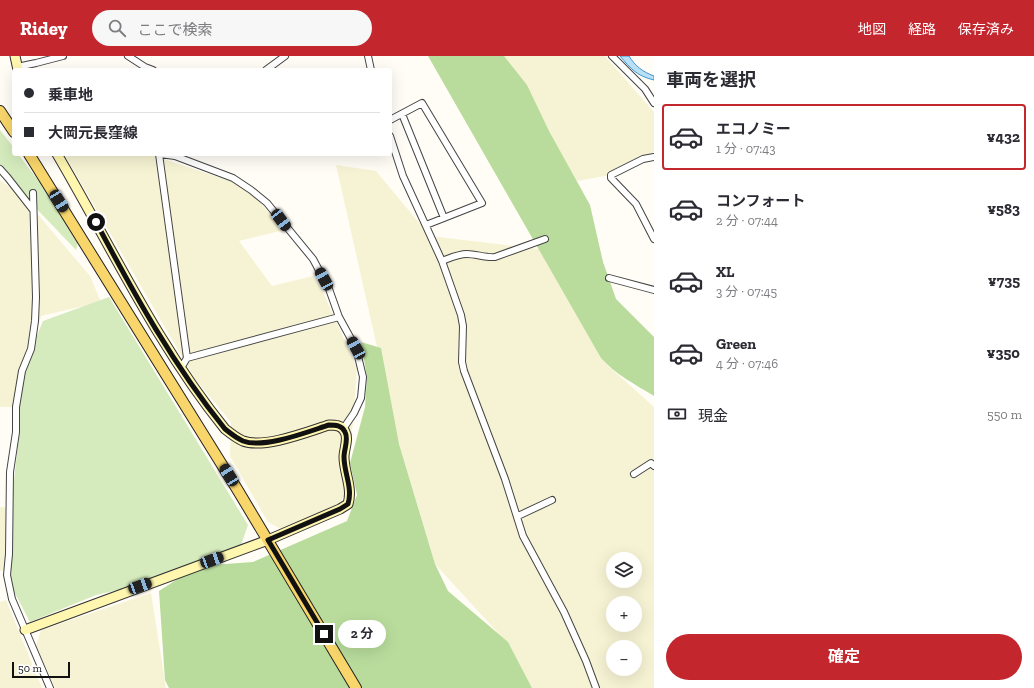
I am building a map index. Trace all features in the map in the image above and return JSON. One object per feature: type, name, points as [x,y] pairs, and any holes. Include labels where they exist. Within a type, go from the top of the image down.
[{"type":"main road","points":[[0,111],[12,129]]},
{"type":"main road","points":[[30,156],[268,540],[356,688]]},
{"type":"street","points":[[15,56],[18,68],[63,56]]},
{"type":"street","points":[[128,56],[148,68]]},
{"type":"street","points":[[269,68],[285,56]]},
{"type":"street","points":[[368,56],[370,68]]},
{"type":"street","points":[[612,56],[645,89],[654,102]]},
{"type":"street","points":[[392,119],[422,103],[482,204],[426,226]]},
{"type":"street","points":[[402,114],[444,218]]},
{"type":"street","points":[[392,143],[402,176],[442,261],[460,315],[463,326],[462,362],[464,371],[505,479],[518,516],[523,536],[564,612],[586,661],[596,688]]},
{"type":"street","points":[[25,630],[268,540],[340,509],[348,504],[350,492],[344,456],[346,439],[343,429],[336,425],[329,425],[268,443],[243,441],[225,429],[181,368],[152,322],[58,156]]},
{"type":"street","points":[[159,156],[187,358],[181,368]]},
{"type":"street","points":[[178,156],[233,178],[251,190],[267,203],[313,259],[329,289],[339,317],[356,348],[363,377],[361,398],[354,413],[343,429]]},
{"type":"street","points":[[654,157],[636,162],[611,175],[611,178],[636,204],[654,239]]},
{"type":"street","points":[[0,169],[33,210]]},
{"type":"street","points":[[33,193],[36,297],[35,321],[31,349],[22,371],[16,407],[16,432],[10,472],[9,554],[7,575],[12,599],[50,688]]},
{"type":"street","points":[[442,261],[467,254],[487,258],[495,257],[545,239]]},
{"type":"street","points":[[609,278],[654,290]]},
{"type":"street","points":[[187,358],[339,317]]},
{"type":"street","points":[[634,474],[651,463],[654,466]]},
{"type":"street","points":[[518,516],[552,500]]},
{"type":"street","points":[[0,576],[7,575]]},
{"type":"shaded area","points":[[500,56],[605,56],[654,112],[654,152],[611,175],[577,181]]},
{"type":"shaded area","points":[[65,156],[165,156],[166,160],[233,182],[257,199],[284,230],[239,241],[272,286],[313,276],[322,290],[357,368],[353,423],[344,496],[339,504],[281,529],[268,522],[230,456],[231,422],[195,379]]},
{"type":"shaded area","points":[[336,165],[376,171],[430,236],[539,249],[605,363],[654,407],[654,688],[532,688],[510,646],[435,564],[398,440]]},
{"type":"shaded area","points":[[0,180],[23,197],[90,276],[101,302],[41,316],[16,407],[0,407]]},
{"type":"shaded area","points":[[0,507],[10,508],[5,570],[0,571]]},
{"type":"shaded area","points":[[151,593],[166,688],[55,688],[36,646],[41,630]]},
{"type":"shaded area","points":[[6,600],[42,688],[0,688],[0,602]]},
{"type":"green space","points":[[428,56],[504,56],[527,85],[549,131],[590,205],[603,262],[616,299],[654,337],[654,396],[619,374],[601,358]]},
{"type":"green space","points":[[0,130],[12,145],[12,156],[20,156],[80,235],[76,250],[33,205],[0,166]]},
{"type":"green space","points":[[109,297],[248,525],[241,545],[153,582],[96,595],[30,622],[9,582],[9,527],[18,444],[21,375],[43,321]]},
{"type":"green space","points":[[361,342],[381,348],[399,444],[435,564],[448,591],[508,642],[532,688],[169,688],[165,680],[159,591],[198,566],[253,562],[347,521],[357,495],[350,463],[365,407],[367,377]]},
{"type":"water","points":[[620,56],[629,56],[634,63],[646,73],[654,76],[654,80],[635,71]]},
{"type":"route","points":[[96,222],[152,322],[181,368],[225,429],[243,441],[254,443],[268,443],[329,425],[342,427],[345,432],[346,439],[344,456],[350,492],[348,504],[340,509],[268,540],[324,634]]}]
